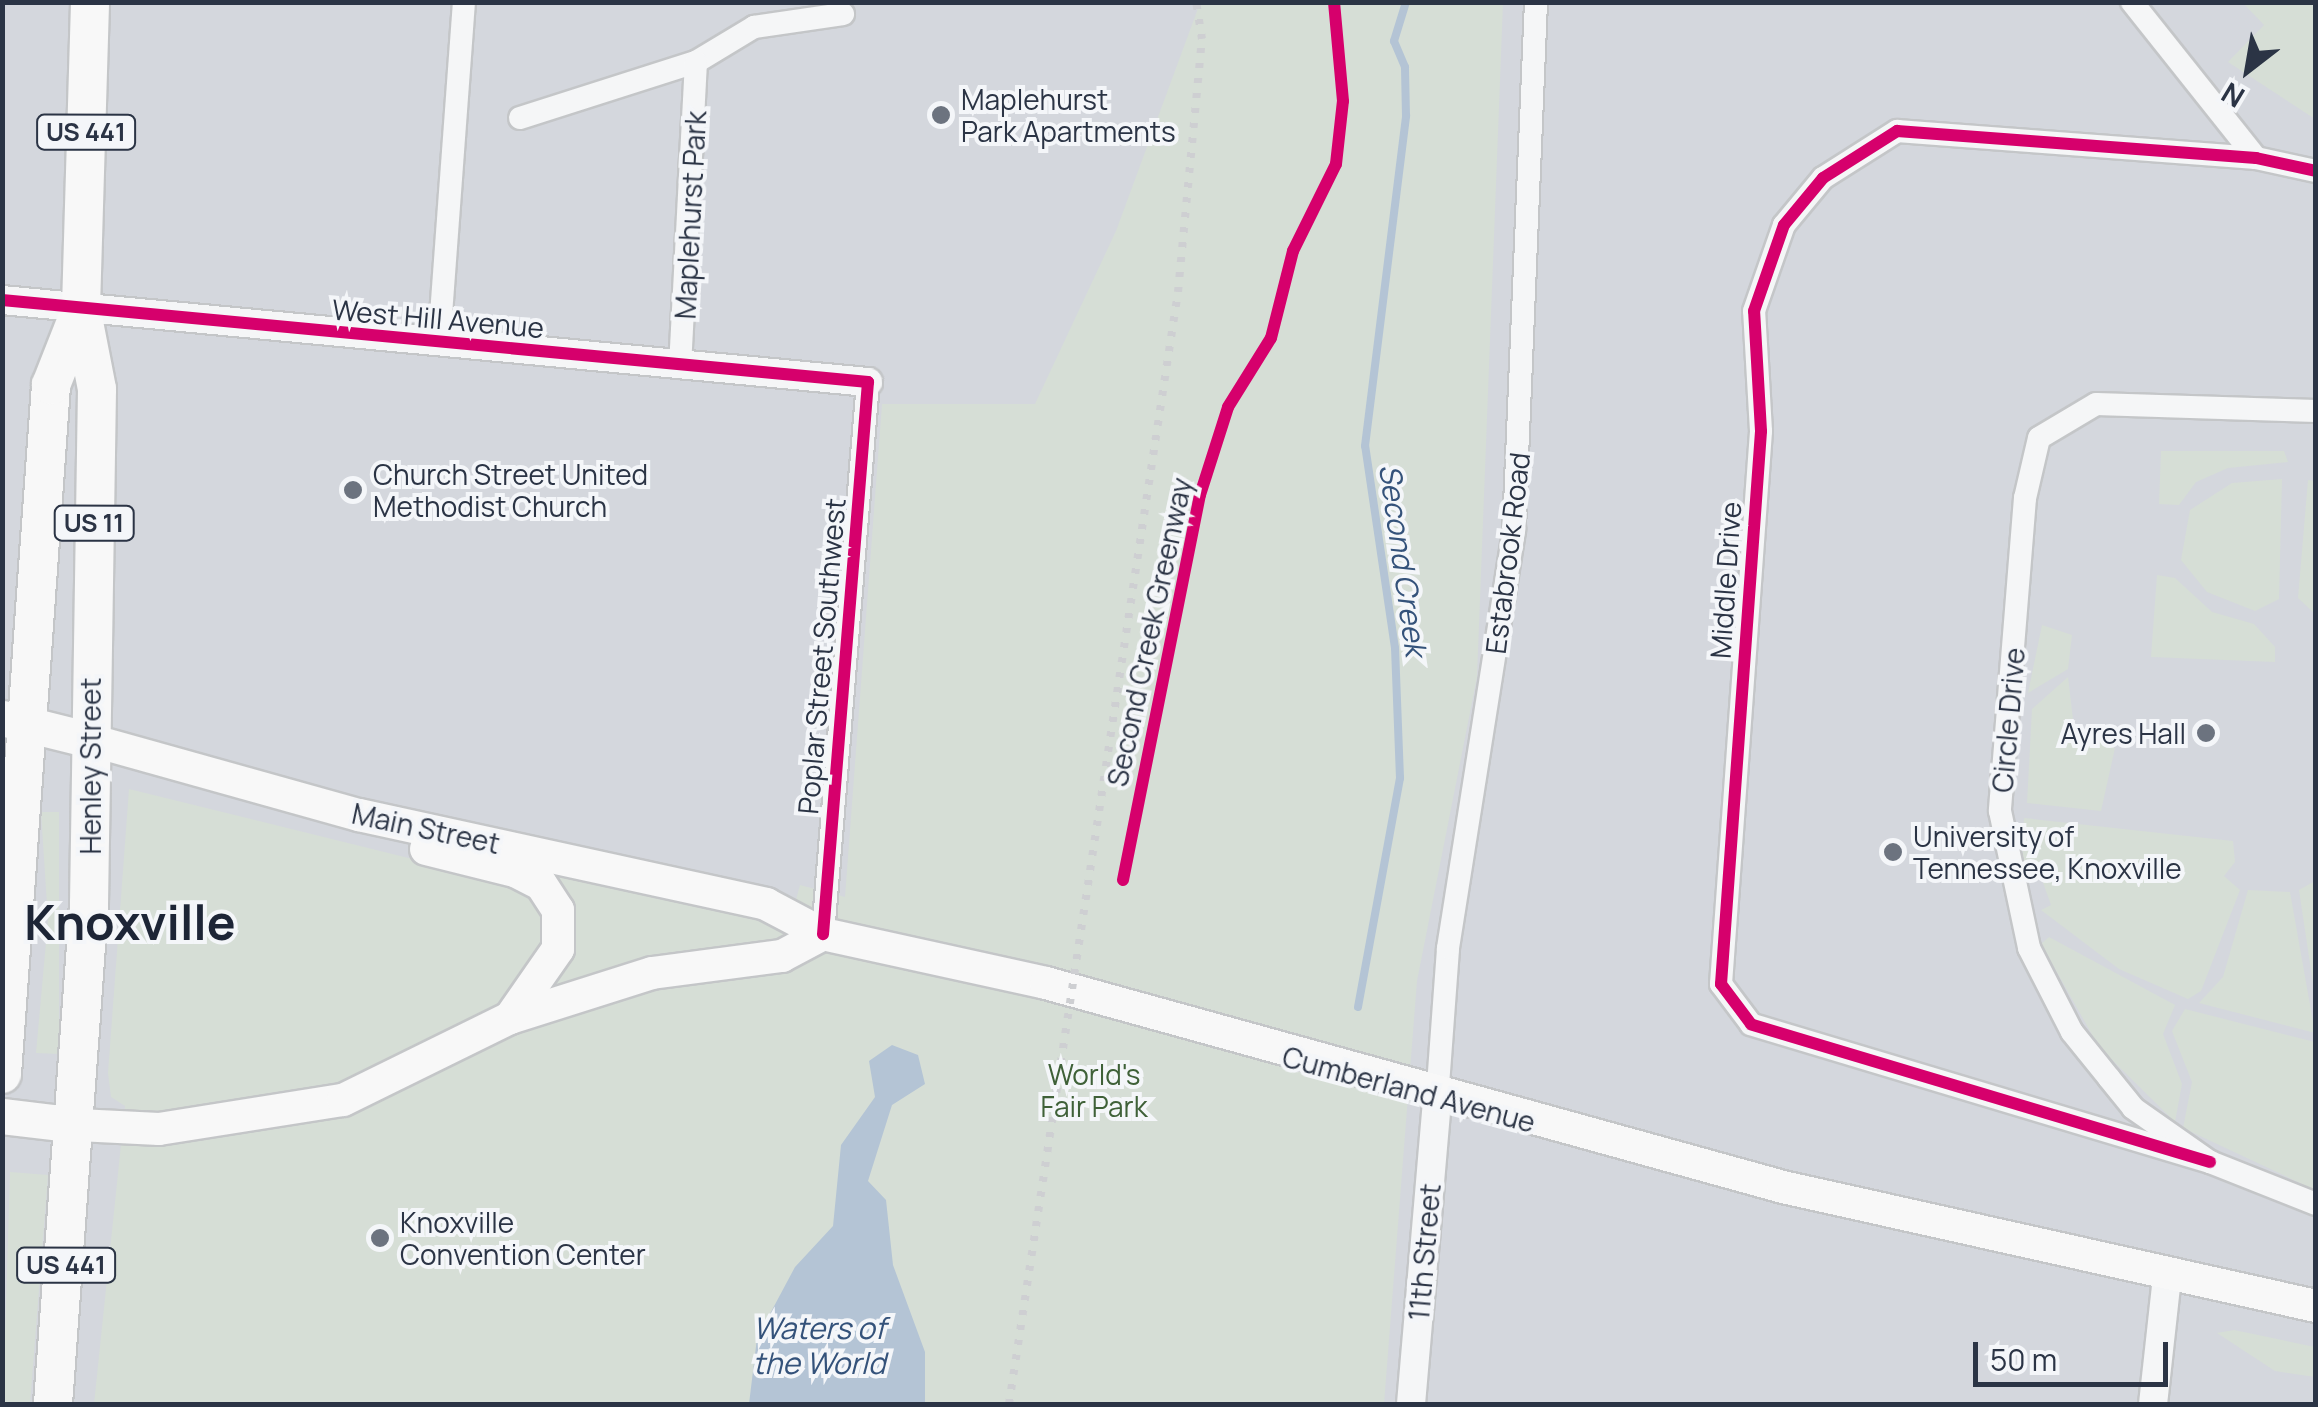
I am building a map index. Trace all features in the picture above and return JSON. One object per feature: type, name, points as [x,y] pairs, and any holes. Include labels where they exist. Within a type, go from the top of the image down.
[{"type":"highway","name":"Henley Street","points":[[52,1404],[78,1125],[90,740],[97,389],[81,307],[90,2]]},
{"type":"highway","name":"Henley Street","points":[[2,1074],[15,721],[52,385],[81,307]]},
{"type":"main road","name":"Main Street","points":[[15,721],[359,815],[766,904],[823,934]]},
{"type":"main road","points":[[359,815],[406,842],[541,884],[558,910],[558,950],[510,1018]]},
{"type":"main road","name":"Cumberland Avenue","points":[[823,934],[1046,984],[1438,1099],[2167,1277],[2316,1306]]},
{"type":"main road","points":[[2,1116],[159,1130],[342,1100],[510,1018],[652,973],[782,956],[823,934]]},
{"type":"street","points":[[438,342],[464,2]]},
{"type":"street","name":"Estabrook Road","points":[[1438,1099],[1448,948],[1514,529],[1536,2]]},
{"type":"street","points":[[2132,2],[2256,158]]},
{"type":"street","points":[[520,118],[696,62],[754,27],[843,14]]},
{"type":"street","name":"Maplehurst Park","points":[[680,367],[696,62]]},
{"type":"street","name":"Middle Drive","points":[[2210,1162],[1751,1024],[1721,984],[1760,430],[1753,374],[1762,269],[1824,178],[1884,135],[1912,129],[2256,158],[2316,171]]},
{"type":"street","name":"West Hill Avenue","points":[[2,300],[868,382]]},
{"type":"street","name":"Poplar Street Southwest","points":[[823,934],[868,382]]},
{"type":"street","name":"Circle Drive","points":[[2316,412],[2096,404],[2039,438],[2024,498],[2000,810],[2010,890],[2072,1032],[2134,1108],[2210,1162],[2316,1204]]},
{"type":"street","name":"11th Street","points":[[1411,1404],[1438,1099]]},
{"type":"street","points":[[2153,1404],[2167,1277]]},
{"type":"shaded area","points":[[3,3],[2315,3],[2315,1404],[3,1404]]},
{"type":"green space","name":"World's Fair Park","points":[[1200,3],[1503,3],[1477,677],[1417,981],[1384,1404],[94,1404],[125,1106],[111,1097],[108,1073],[129,789],[461,871],[563,874],[789,925],[800,885],[845,897],[882,404],[1035,404],[1116,231]]},
{"type":"green space","points":[[2243,3],[2315,3],[2315,119],[2228,62],[2264,25]]},
{"type":"green space","points":[[2161,451],[2284,451],[2288,462],[2228,468],[2196,482],[2179,505],[2159,504]]},
{"type":"green space","points":[[2282,479],[2279,599],[2255,611],[2207,592],[2181,560],[2190,510],[2232,483]]},
{"type":"green space","points":[[2308,480],[2315,481],[2315,614],[2298,598]]},
{"type":"green space","points":[[2157,575],[2175,578],[2212,612],[2254,624],[2275,647],[2275,662],[2151,657]]},
{"type":"green space","points":[[2042,625],[2072,635],[2068,669],[2028,693]]},
{"type":"green space","points":[[2068,677],[2074,728],[2115,748],[2101,811],[2027,803],[2032,709]]},
{"type":"green space","points":[[41,812],[59,812],[59,1054],[36,1053],[48,920]]},
{"type":"green space","points":[[2024,818],[2233,841],[2235,862],[2224,876],[2240,890],[2201,991],[2188,999],[2119,969],[2041,910],[2051,905],[2036,863],[2022,866]]},
{"type":"green space","points":[[2316,881],[2315,997],[2299,890]]},
{"type":"green space","points":[[2248,890],[2290,892],[2315,1033],[2199,1003],[2223,977]]},
{"type":"green space","points":[[2049,937],[2175,1005],[2163,1034],[2182,1084],[2175,1122],[2099,1047],[2041,944]]},
{"type":"green space","points":[[2185,1009],[2315,1042],[2315,1190],[2183,1128],[2192,1082],[2172,1031]]},
{"type":"green space","points":[[10,1172],[48,1175],[30,1404],[3,1404]]},
{"type":"green space","points":[[2234,1330],[2315,1347],[2315,1377],[2275,1371],[2217,1333]]},
{"type":"water","name":"Waters of the World","points":[[892,1045],[918,1055],[925,1084],[892,1105],[868,1181],[886,1200],[893,1265],[925,1352],[925,1404],[749,1404],[757,1338],[795,1267],[833,1226],[841,1145],[875,1097],[869,1061]]},
{"type":"waterway","name":"Second Creek","points":[[1358,1007],[1400,778],[1395,648],[1365,446],[1406,116],[1405,67],[1394,41],[1406,2]]},
{"type":"railway","points":[[1009,1404],[1178,292],[1202,39],[1196,2]]},
{"type":"cycle path","name":"Second Creek Greenway","points":[[1123,880],[1200,495],[1228,407],[1271,338],[1293,251],[1336,164],[1343,101],[1334,2]]},
{"type":"cycle path","points":[[2210,1162],[1751,1024],[1721,984],[1761,431],[1754,311],[1784,225],[1823,178],[1897,131],[2256,158],[2316,171]]},
{"type":"cycle path","points":[[2,300],[868,382],[823,934]]},
{"type":"place","name":"Maplehurst Park Apartments","points":[[941,115]]},
{"type":"place","name":"Church Street United Methodist Church","points":[[353,490]]},
{"type":"place","name":"Ayres Hall","points":[[2206,733]]},
{"type":"place","name":"University of Tennessee, Knoxville","points":[[1893,852]]},
{"type":"place","name":"Knoxville Convention Center","points":[[380,1238]]},
{"type":"district","name":"Knoxville","points":[[130,922]]}]
